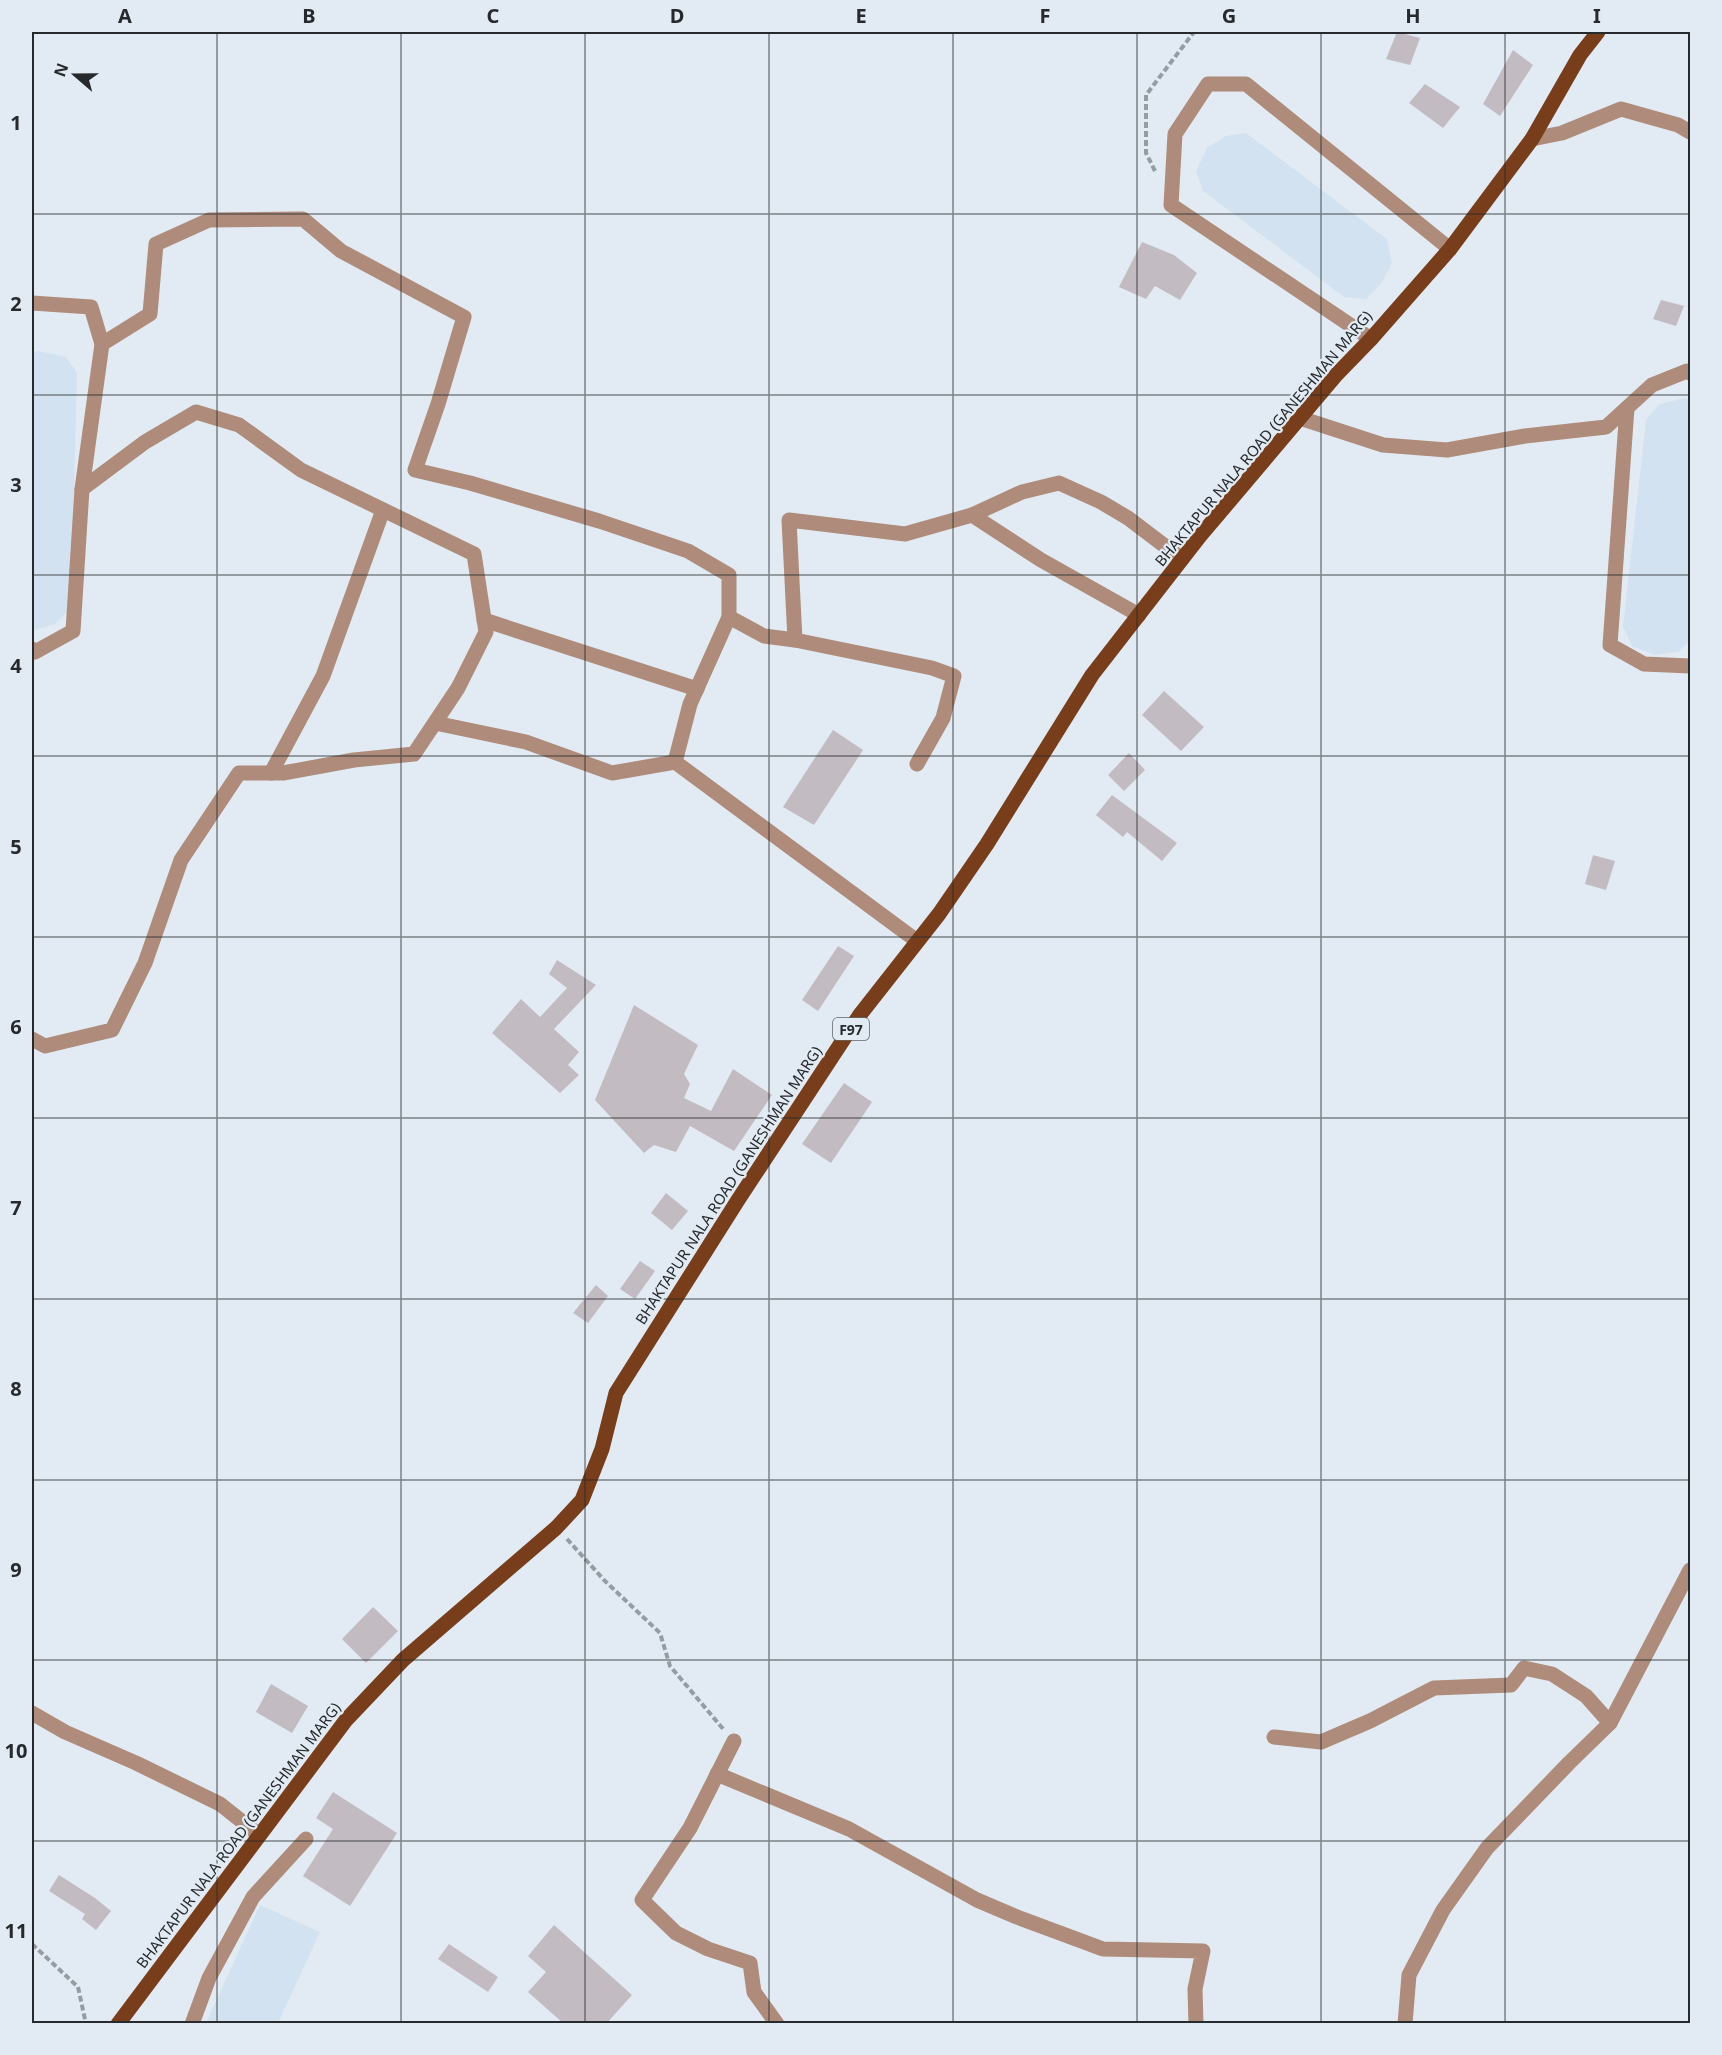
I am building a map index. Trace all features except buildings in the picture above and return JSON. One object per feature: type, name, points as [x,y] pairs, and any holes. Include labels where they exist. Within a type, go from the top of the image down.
[{"type":"main road","name":"BHAKTAPUR NALA ROAD (GANESHMAN MARG)","points":[[118,2024],[346,1720],[395,1668],[556,1528],[582,1500],[602,1449],[616,1393],[738,1200],[859,1016],[939,914],[987,844],[1092,675],[1182,559],[1300,418],[1450,249],[1532,139],[1580,55],[1598,32]]},
{"type":"street","points":[[1371,339],[1171,205],[1175,134],[1208,84],[1246,84],[1450,249]]},
{"type":"street","points":[[1532,139],[1562,133],[1621,109],[1678,125],[1690,132]]},
{"type":"street","points":[[102,344],[150,314],[156,244],[209,220],[303,219],[341,251],[464,317],[415,470],[471,483],[599,520],[688,551],[729,575],[729,617],[690,704],[675,762]]},
{"type":"street","points":[[32,303],[91,307],[102,344],[82,489],[73,631],[35,652],[32,650]]},
{"type":"street","points":[[1300,418],[1383,445],[1447,450],[1525,436],[1606,427],[1652,385],[1687,371],[1690,373]]},
{"type":"street","points":[[1627,408],[1611,645],[1644,664],[1690,666]]},
{"type":"street","points":[[32,1039],[45,1046],[112,1030],[145,963],[182,860],[239,773],[284,773],[354,760],[414,754],[458,688],[486,632],[474,554],[301,470],[239,425],[196,412],[145,442],[82,489]]},
{"type":"street","points":[[795,640],[789,520],[905,534],[972,515],[1022,492],[1059,483],[1101,502],[1128,518],[1182,559]]},
{"type":"street","points":[[271,773],[323,676],[382,510]]},
{"type":"street","points":[[972,515],[1041,560],[1139,615]]},
{"type":"street","points":[[729,617],[764,636],[795,640],[932,668],[954,676],[943,718],[917,764]]},
{"type":"street","points":[[484,620],[697,689]]},
{"type":"street","points":[[435,723],[526,742],[612,773],[675,762],[917,941]]},
{"type":"street","points":[[1405,2024],[1409,1975],[1443,1910],[1487,1848],[1610,1724],[1690,1570]]},
{"type":"street","points":[[1274,1737],[1321,1742],[1370,1721],[1434,1688],[1510,1685],[1524,1668],[1552,1674],[1586,1696],[1610,1724]]},
{"type":"street","points":[[32,1713],[65,1732],[220,1804],[260,1835]]},
{"type":"street","points":[[734,1741],[690,1828],[642,1900],[676,1933],[708,1950],[750,1963],[754,1992],[777,2024]]},
{"type":"street","points":[[717,1774],[849,1829],[977,1900],[1103,1949],[1203,1951],[1195,1989],[1196,2024]]},
{"type":"street","points":[[192,2024],[209,1978],[253,1897],[306,1839]]},
{"type":"path","points":[[1156,174],[1146,153],[1146,95],[1194,32]]},
{"type":"path","points":[[556,1528],[605,1581],[660,1633],[670,1666],[734,1741]]},
{"type":"path","points":[[32,1944],[78,1987],[86,2024]]},
{"type":"shaded area","points":[[1246,133],[1387,239],[1392,263],[1381,284],[1366,299],[1344,297],[1203,191],[1196,171],[1207,148],[1226,136]]},
{"type":"shaded area","points":[[39,351],[66,357],[77,373],[71,608],[55,624],[32,631],[32,352]]},
{"type":"shaded area","points":[[1684,398],[1690,400],[1690,640],[1679,652],[1655,655],[1632,646],[1623,626],[1646,420],[1660,404]]},
{"type":"shaded area","points":[[260,1905],[320,1932],[278,2023],[206,2023]]}]
